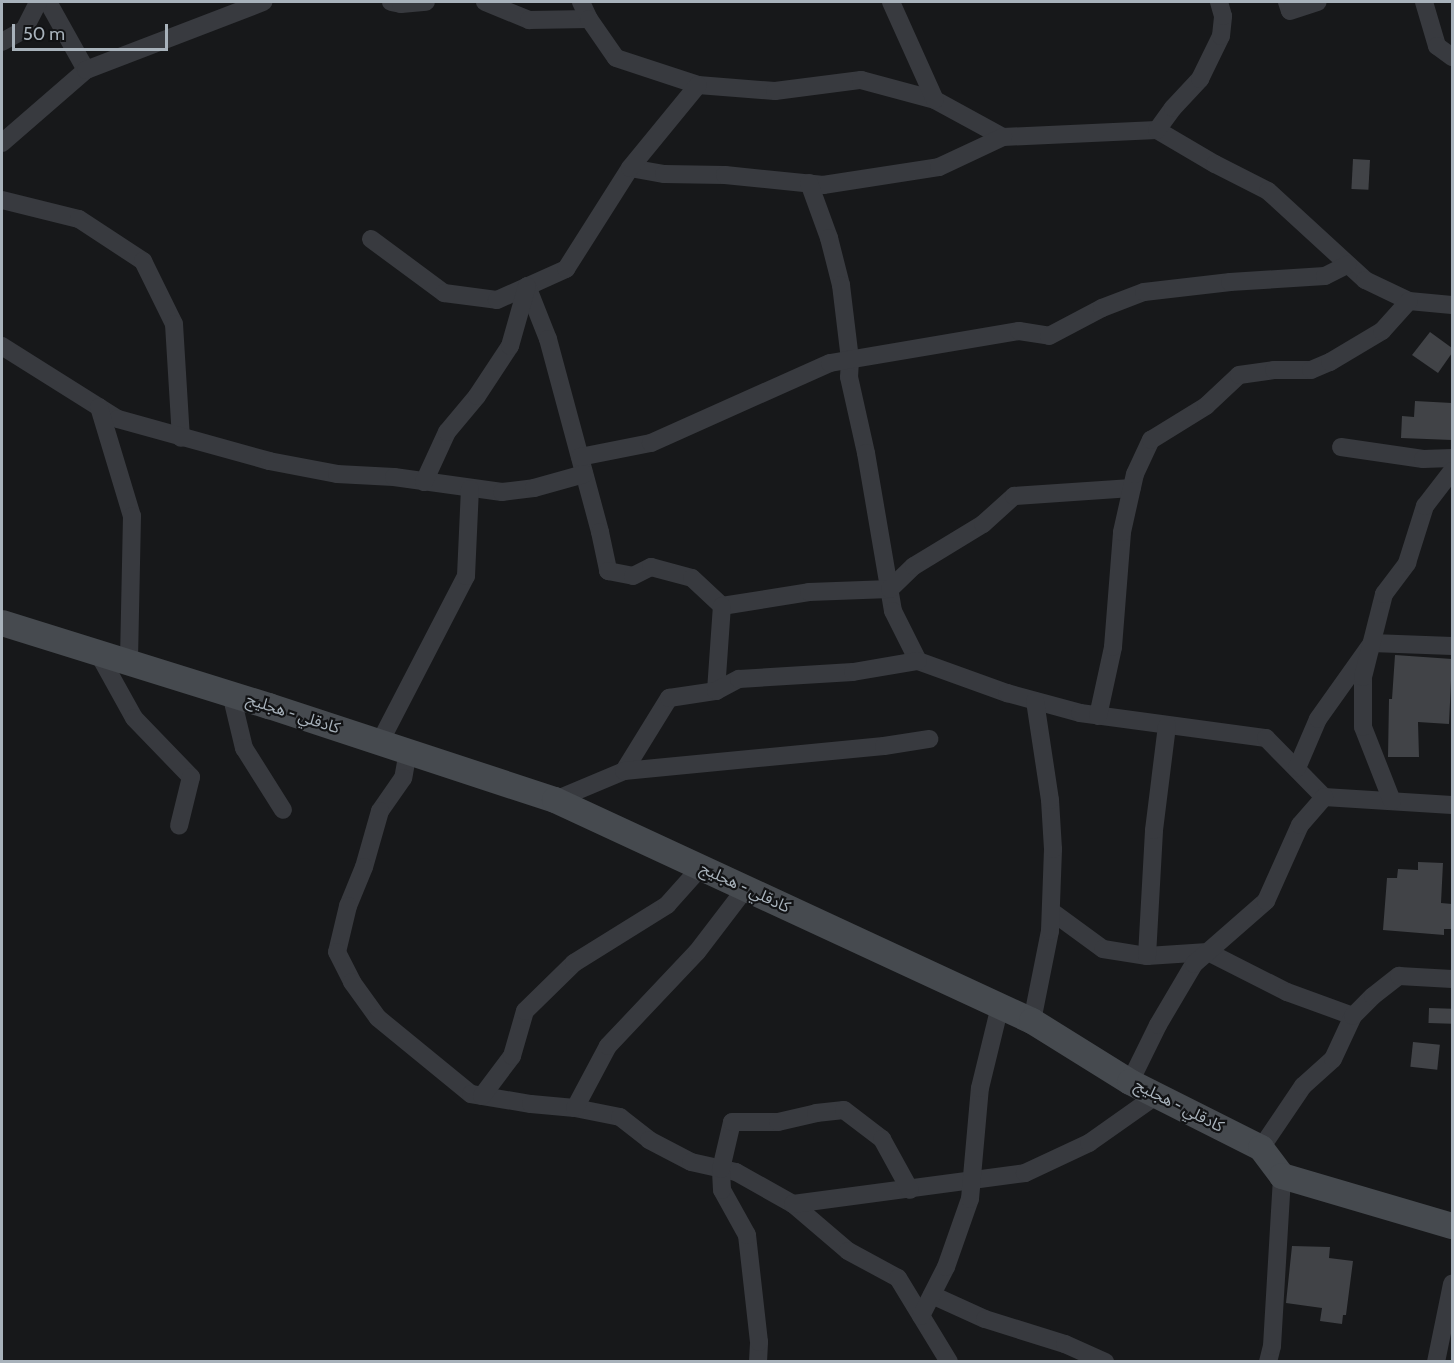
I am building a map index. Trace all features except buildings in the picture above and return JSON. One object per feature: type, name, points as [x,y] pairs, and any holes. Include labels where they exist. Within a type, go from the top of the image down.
[{"type":"street","points":[[2,42],[24,30],[38,2]]},
{"type":"street","points":[[48,2],[86,70]]},
{"type":"street","points":[[2,143],[86,70],[263,2]]},
{"type":"street","points":[[398,2],[426,2]]},
{"type":"street","points":[[485,2],[528,20],[589,19]]},
{"type":"street","points":[[581,2],[589,19],[616,58],[698,85],[776,91],[861,80],[935,100],[1003,137]]},
{"type":"street","points":[[891,2],[935,100]]},
{"type":"street","points":[[1157,130],[1173,108],[1200,79],[1221,36],[1223,16],[1219,2]]},
{"type":"street","points":[[1287,2],[1290,11],[1318,2]]},
{"type":"street","points":[[1424,2],[1437,46],[1452,57]]},
{"type":"street","points":[[371,239],[444,293],[497,300],[566,269],[630,168],[698,85]]},
{"type":"street","points":[[630,168],[664,174],[725,175],[822,185],[939,167],[1003,137],[1157,130],[1215,164],[1268,191],[1365,280],[1409,301],[1452,305]]},
{"type":"street","points":[[808,183],[829,238],[841,285],[850,359],[849,377],[866,453],[893,611],[918,661]]},
{"type":"street","points":[[2,200],[79,219],[143,261],[174,324],[182,438]]},
{"type":"street","points":[[2,346],[118,419],[182,438],[269,461],[337,474],[502,492],[534,488],[582,466],[651,443],[830,363],[1019,332],[1049,336],[1102,308],[1143,292],[1219,283],[1325,276],[1347,265]]},
{"type":"street","points":[[527,286],[548,339],[608,571],[633,576],[651,567],[692,578],[722,606]]},
{"type":"street","points":[[424,482],[447,432],[477,396],[510,346],[527,286]]},
{"type":"street","points":[[1098,716],[1113,646],[1122,532],[1135,474],[1151,440],[1206,406],[1239,375],[1274,370],[1311,370],[1330,362],[1382,331],[1409,301]]},
{"type":"street","points":[[99,407],[132,516],[129,663]]},
{"type":"street","points":[[1341,447],[1423,459],[1452,458]]},
{"type":"street","points":[[1392,801],[1363,727],[1363,677],[1384,594],[1407,563],[1425,506],[1452,471]]},
{"type":"street","points":[[722,606],[809,592],[890,589],[914,566],[984,524],[1014,496],[1132,488]]},
{"type":"street","points":[[380,742],[466,576],[470,489]]},
{"type":"street","points":[[716,691],[722,606]]},
{"type":"street","name":"كادقلي - هجليج","points":[[2,623],[231,694],[555,800],[1032,1021],[1131,1082],[1261,1148],[1282,1176]]},
{"type":"street","points":[[1372,643],[1452,646]]},
{"type":"street","points":[[1297,768],[1318,719],[1372,643]]},
{"type":"street","points":[[98,653],[134,718],[191,777],[179,826]]},
{"type":"street","points":[[624,771],[669,698],[716,691],[739,679],[853,672],[918,661],[1035,700],[1098,716],[1266,738],[1324,798],[1452,805]]},
{"type":"street","points":[[231,694],[243,748],[283,810]]},
{"type":"street","points":[[1032,1021],[1051,912],[1053,849],[1050,800],[1035,700]]},
{"type":"street","points":[[1147,956],[1154,830],[1167,726]]},
{"type":"street","points":[[555,800],[624,771],[884,746],[929,739]]},
{"type":"street","points":[[408,751],[403,778],[380,811],[364,867],[348,906],[337,952],[352,982],[378,1018],[471,1094],[531,1104],[575,1107],[620,1117],[649,1140],[691,1162],[736,1172],[794,1204],[848,1251],[898,1278],[949,1362]]},
{"type":"street","points":[[1131,1082],[1158,1025],[1194,964],[1266,901],[1299,825],[1324,798]]},
{"type":"street","points":[[482,1096],[512,1056],[525,1011],[574,963],[667,905],[701,867]]},
{"type":"street","points":[[575,1107],[608,1046],[697,952],[746,888]]},
{"type":"street","points":[[1051,912],[1103,949],[1147,956],[1208,952],[1287,992],[1353,1016]]},
{"type":"street","points":[[1261,1148],[1303,1086],[1333,1059],[1353,1016],[1399,976],[1452,979]]},
{"type":"street","points":[[921,1316],[946,1267],[970,1199],[980,1088],[1000,1006]]},
{"type":"street","points":[[794,1204],[1025,1173],[1089,1143],[1157,1095]]},
{"type":"street","points":[[758,1362],[759,1342],[747,1235],[722,1190],[721,1169],[732,1122],[778,1122],[816,1113],[844,1110],[882,1139],[910,1190]]},
{"type":"street","points":[[1268,1362],[1272,1346],[1282,1176],[1452,1226]]},
{"type":"street","points":[[1436,1362],[1452,1284]]},
{"type":"street","points":[[932,1295],[985,1319],[1065,1344],[1106,1362]]},
{"type":"street","points":[[933,1362],[935,1340]]}]
